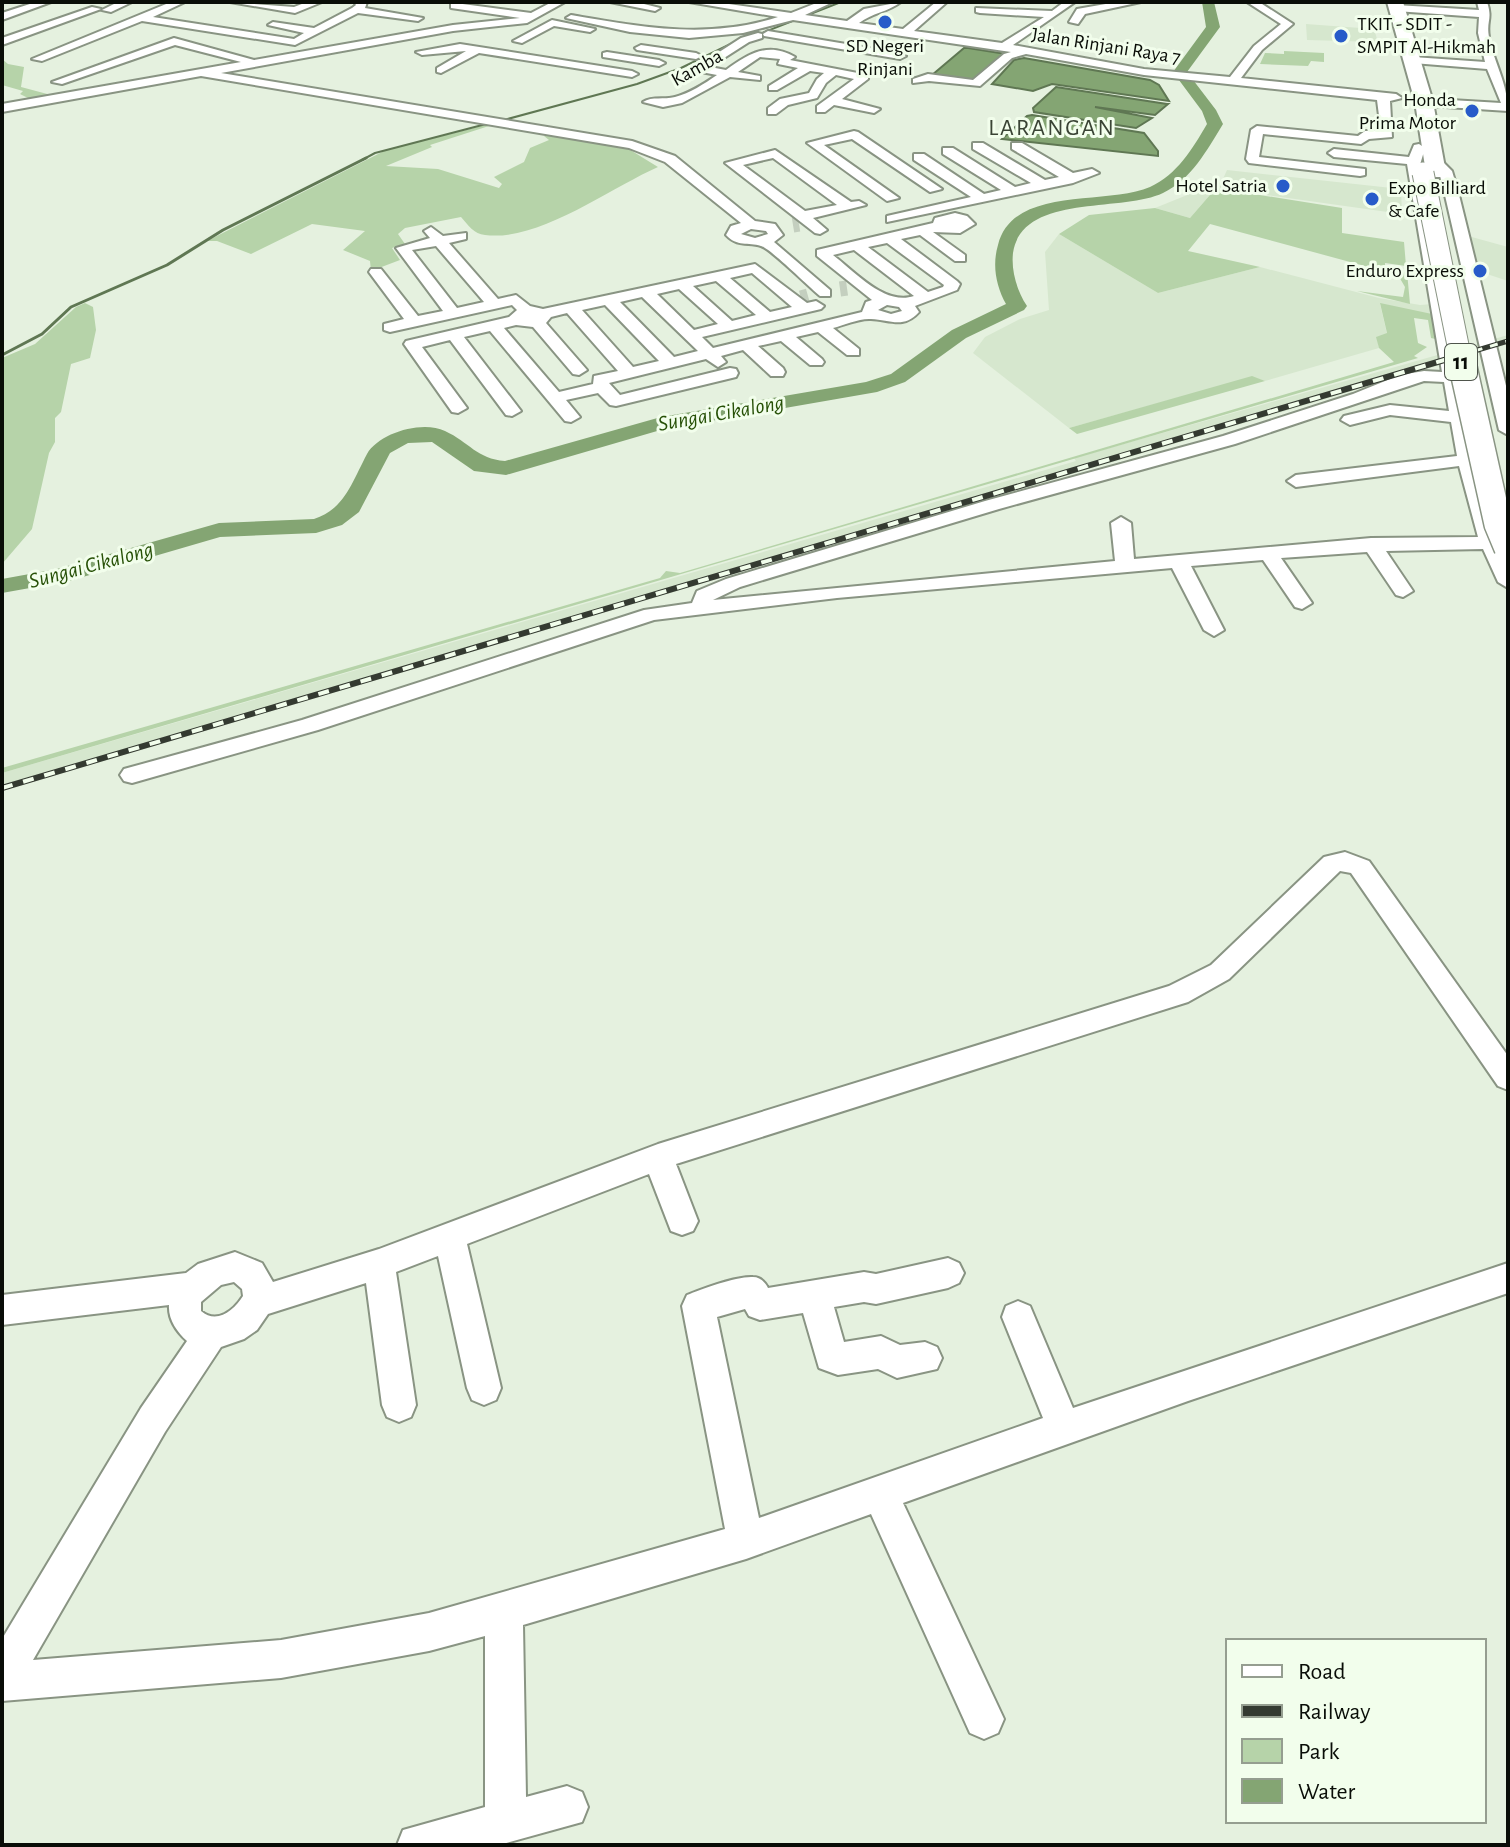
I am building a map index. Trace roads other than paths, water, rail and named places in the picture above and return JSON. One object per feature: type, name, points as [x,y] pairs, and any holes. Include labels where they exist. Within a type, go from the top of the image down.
[{"type":"highway","name":"11","points":[[1391,4],[1405,72],[1402,109],[1508,500]]},
{"type":"highway","points":[[1402,109],[1400,94],[1405,72]]},
{"type":"highway","name":"11","points":[[1418,162],[1498,524],[1499,546]]},
{"type":"street","points":[[2,17],[46,2]]},
{"type":"street","points":[[2,42],[127,2]]},
{"type":"street","points":[[58,82],[229,19],[142,2]]},
{"type":"street","points":[[235,2],[297,10],[317,2]]},
{"type":"street","points":[[472,8],[484,2]]},
{"type":"street","points":[[500,12],[520,2]]},
{"type":"street","points":[[441,70],[477,50],[495,33],[560,2]]},
{"type":"street","points":[[698,2],[747,7],[736,19],[684,12],[698,2]]},
{"type":"street","points":[[807,2],[826,3]]},
{"type":"street","points":[[536,32],[602,43],[732,33],[804,18],[844,2]]},
{"type":"street","points":[[781,62],[868,11],[896,2]]},
{"type":"street","points":[[905,33],[942,2]]},
{"type":"street","points":[[1004,47],[1070,2]]},
{"type":"street","points":[[1074,22],[1081,11],[1136,2]]},
{"type":"street","points":[[1233,81],[1258,48],[1288,24],[1252,2]]},
{"type":"street","points":[[826,3],[770,37],[749,39],[700,69],[726,73],[781,62],[858,55],[893,61],[923,35]]},
{"type":"street","points":[[6,4],[25,9]]},
{"type":"street","points":[[2,30],[74,4],[201,29],[295,42]]},
{"type":"street","points":[[1391,4],[1497,6]]},
{"type":"street","points":[[560,24],[595,5]]},
{"type":"street","points":[[601,22],[616,8],[660,5]]},
{"type":"street","points":[[639,17],[660,5]]},
{"type":"street","points":[[38,59],[171,6]]},
{"type":"street","points":[[253,81],[263,62],[357,6],[419,13],[453,28],[495,33],[541,45]]},
{"type":"street","points":[[455,6],[530,18]]},
{"type":"street","name":"Jalan Rinjani Raya 7","points":[[747,7],[1402,109]]},
{"type":"street","points":[[1434,103],[1508,106],[1483,30],[1484,7]]},
{"type":"street","points":[[616,8],[639,17],[667,22],[624,57]]},
{"type":"street","points":[[980,10],[1056,14]]},
{"type":"street","points":[[571,18],[601,22],[696,56]]},
{"type":"street","points":[[260,23],[375,38]]},
{"type":"street","points":[[518,41],[549,24],[560,24],[585,28],[624,57],[659,63]]},
{"type":"street","points":[[9,100],[202,73],[453,28]]},
{"type":"street","points":[[568,37],[585,28]]},
{"type":"street","points":[[956,41],[974,28]]},
{"type":"street","points":[[772,111],[784,102],[813,95],[821,81],[858,55],[882,29]]},
{"type":"street","points":[[1008,31],[1023,33]]},
{"type":"street","points":[[565,64],[602,43],[649,37],[708,46]]},
{"type":"street","points":[[770,37],[781,62]]},
{"type":"street","points":[[407,38],[425,52]]},
{"type":"street","points":[[174,41],[263,62]]},
{"type":"street","points":[[411,54],[455,47],[632,74]]},
{"type":"street","points":[[917,81],[928,77],[976,84],[1008,56],[1025,51]]},
{"type":"street","points":[[720,57],[781,62],[858,55]]},
{"type":"street","points":[[1405,72],[1493,60],[1508,71]]},
{"type":"street","name":"Kamba","points":[[649,102],[666,105],[745,61]]},
{"type":"street","points":[[781,62],[864,78],[827,105],[874,109]]},
{"type":"street","points":[[773,88],[808,67]]},
{"type":"street","points":[[1361,140],[1259,130],[1252,159],[1359,178],[1361,140],[1365,135],[1389,133],[1402,109],[1436,118],[1426,80],[1405,72]]},
{"type":"street","points":[[202,73],[643,148],[659,157],[660,162],[745,226],[769,236],[823,296],[871,310]]},
{"type":"street","points":[[892,198],[813,143],[854,135],[935,189]]},
{"type":"street","points":[[1255,144],[1283,147]]},
{"type":"street","points":[[978,146],[1044,185]]},
{"type":"street","points":[[1017,146],[1050,161],[1073,179]]},
{"type":"street","points":[[948,151],[1014,192]]},
{"type":"street","points":[[912,152],[1003,209]]},
{"type":"street","points":[[1327,152],[1418,162],[1445,171],[1507,420],[1458,412],[1390,410],[1350,420]]},
{"type":"street","points":[[807,226],[732,163],[775,154],[849,207]]},
{"type":"street","points":[[1418,162],[1436,298],[1467,460],[1499,546],[1508,582]]},
{"type":"street","points":[[960,258],[887,216],[1014,192],[1092,173]]},
{"type":"street","points":[[769,236],[807,226],[849,207],[952,185]]},
{"type":"street","points":[[823,296],[822,253],[941,226],[940,221],[947,218],[968,225]]},
{"type":"street","points":[[448,222],[422,227],[439,240],[494,304]]},
{"type":"street","points":[[453,313],[403,248],[461,236]]},
{"type":"street","points":[[458,408],[411,345],[755,268],[823,296],[871,310],[908,316],[926,298],[949,290],[952,284],[890,238]]},
{"type":"street","points":[[857,245],[926,298]]},
{"type":"street","points":[[376,272],[414,321]]},
{"type":"street","points":[[719,276],[767,317]]},
{"type":"street","points":[[682,284],[729,326]]},
{"type":"street","points":[[646,292],[710,353],[735,378],[616,401],[602,387],[600,380],[671,363],[710,353],[746,344],[821,326],[871,310]]},
{"type":"street","points":[[691,335],[767,317],[823,296]]},
{"type":"street","points":[[1436,298],[1447,306],[1472,307],[1476,302]]},
{"type":"street","points":[[390,327],[516,300],[579,370]]},
{"type":"street","points":[[609,300],[671,363]]},
{"type":"street","points":[[571,308],[629,373]]},
{"type":"street","points":[[871,310],[877,333]]},
{"type":"street","points":[[493,325],[529,400]]},
{"type":"street","points":[[821,326],[853,352]]},
{"type":"street","points":[[454,335],[529,400],[571,417]]},
{"type":"street","points":[[784,335],[816,362]]},
{"type":"street","points":[[746,344],[777,372]]},
{"type":"street","points":[[703,607],[704,595],[733,583],[992,505],[1229,440],[1359,398],[1406,379],[1424,376],[1453,378]]},
{"type":"street","points":[[529,400],[602,387]]},
{"type":"street","points":[[1296,481],[1467,460]]},
{"type":"street","points":[[1121,523],[1125,566]]},
{"type":"street","points":[[132,775],[310,725],[632,620],[703,607],[1371,544],[1499,546]]},
{"type":"street","points":[[1371,544],[1403,591]]},
{"type":"street","points":[[1269,554],[1302,603]]},
{"type":"street","points":[[1178,561],[1214,630]]},
{"type":"street","points":[[257,1302],[379,1264],[658,1157],[1178,994],[1220,972],[1333,863],[1345,861],[1360,867],[1508,1078]]},
{"type":"street","points":[[658,1157],[682,1221]]},
{"type":"street","points":[[450,1238],[484,1388]]},
{"type":"street","points":[[379,1264],[399,1405]]},
{"type":"street","points":[[2,1310],[191,1287],[213,1271],[235,1267],[244,1269],[257,1282],[257,1302],[244,1321],[234,1329],[211,1334],[192,1326],[187,1318],[185,1308],[191,1287]]},
{"type":"street","points":[[746,1541],[698,1306],[753,1292],[760,1305],[864,1287],[876,1289],[948,1273]]},
{"type":"street","points":[[2,1682],[281,1659],[429,1632],[504,1612],[746,1541],[1064,1428],[1508,1278]]},
{"type":"street","points":[[815,1296],[831,1357],[838,1359],[881,1352],[897,1362],[925,1358]]},
{"type":"street","points":[[1018,1317],[1064,1428]]},
{"type":"street","points":[[2,1676],[153,1420],[211,1334]]},
{"type":"street","points":[[881,1495],[984,1719]]},
{"type":"street","points":[[504,1612],[506,1822]]},
{"type":"street","points":[[418,1845],[567,1807]]},
{"type":"water","points":[[964,48],[1006,54],[977,81],[932,75]]},
{"type":"water","points":[[1024,58],[1150,80],[1159,85],[1169,101],[1052,84],[1033,91],[992,84],[1014,60]]},
{"type":"water","points":[[1056,87],[1168,104],[1155,115],[1095,107],[1152,118],[1136,128],[1034,112],[1033,108]]},
{"type":"water","points":[[1032,115],[1144,133],[1158,151],[1158,156],[1002,139]]},
{"type":"waterway","points":[[757,35],[841,2]]},
{"type":"waterway","name":"Sungai Cikalong","points":[[2,586],[60,576],[219,530],[316,526],[334,520],[347,512],[381,449],[392,440],[408,436],[437,435],[482,466],[506,468],[661,423],[870,388],[898,378],[959,334],[1017,306],[1006,281],[1004,255],[1009,234],[1023,220],[1065,205],[1155,191],[1174,179],[1190,162],[1215,124],[1209,110],[1180,72],[1213,27],[1208,2]]},
{"type":"waterway","points":[[500,121],[637,84],[681,68],[743,38]]},
{"type":"waterway","points":[[362,160],[375,153],[490,123]]},
{"type":"waterway","points":[[2,355],[42,334],[71,307],[167,265],[223,230],[366,158]]},
{"type":"tunnel","points":[[793,225],[799,224]]},
{"type":"tunnel","points":[[840,289],[847,288]]},
{"type":"tunnel","points":[[801,298],[808,296]]},
{"type":"railway","points":[[1444,360],[1508,341]]},
{"type":"railway","points":[[2,788],[1451,358]]},
{"type":"place","name":"SD Negeri Rinjani","points":[[885,22]]},
{"type":"place","name":"TKIT - SDIT - SMPIT Al-Hikmah","points":[[1341,36]]},
{"type":"place","name":"Honda Prima Motor","points":[[1472,111]]},
{"type":"place","name":"Hotel Satria","points":[[1283,186]]},
{"type":"place","name":"Expo Billiard & Cafe","points":[[1372,199]]},
{"type":"place","name":"Enduro Express","points":[[1480,271]]},
{"type":"district","name":"LARANGAN","points":[[1052,128]]}]
